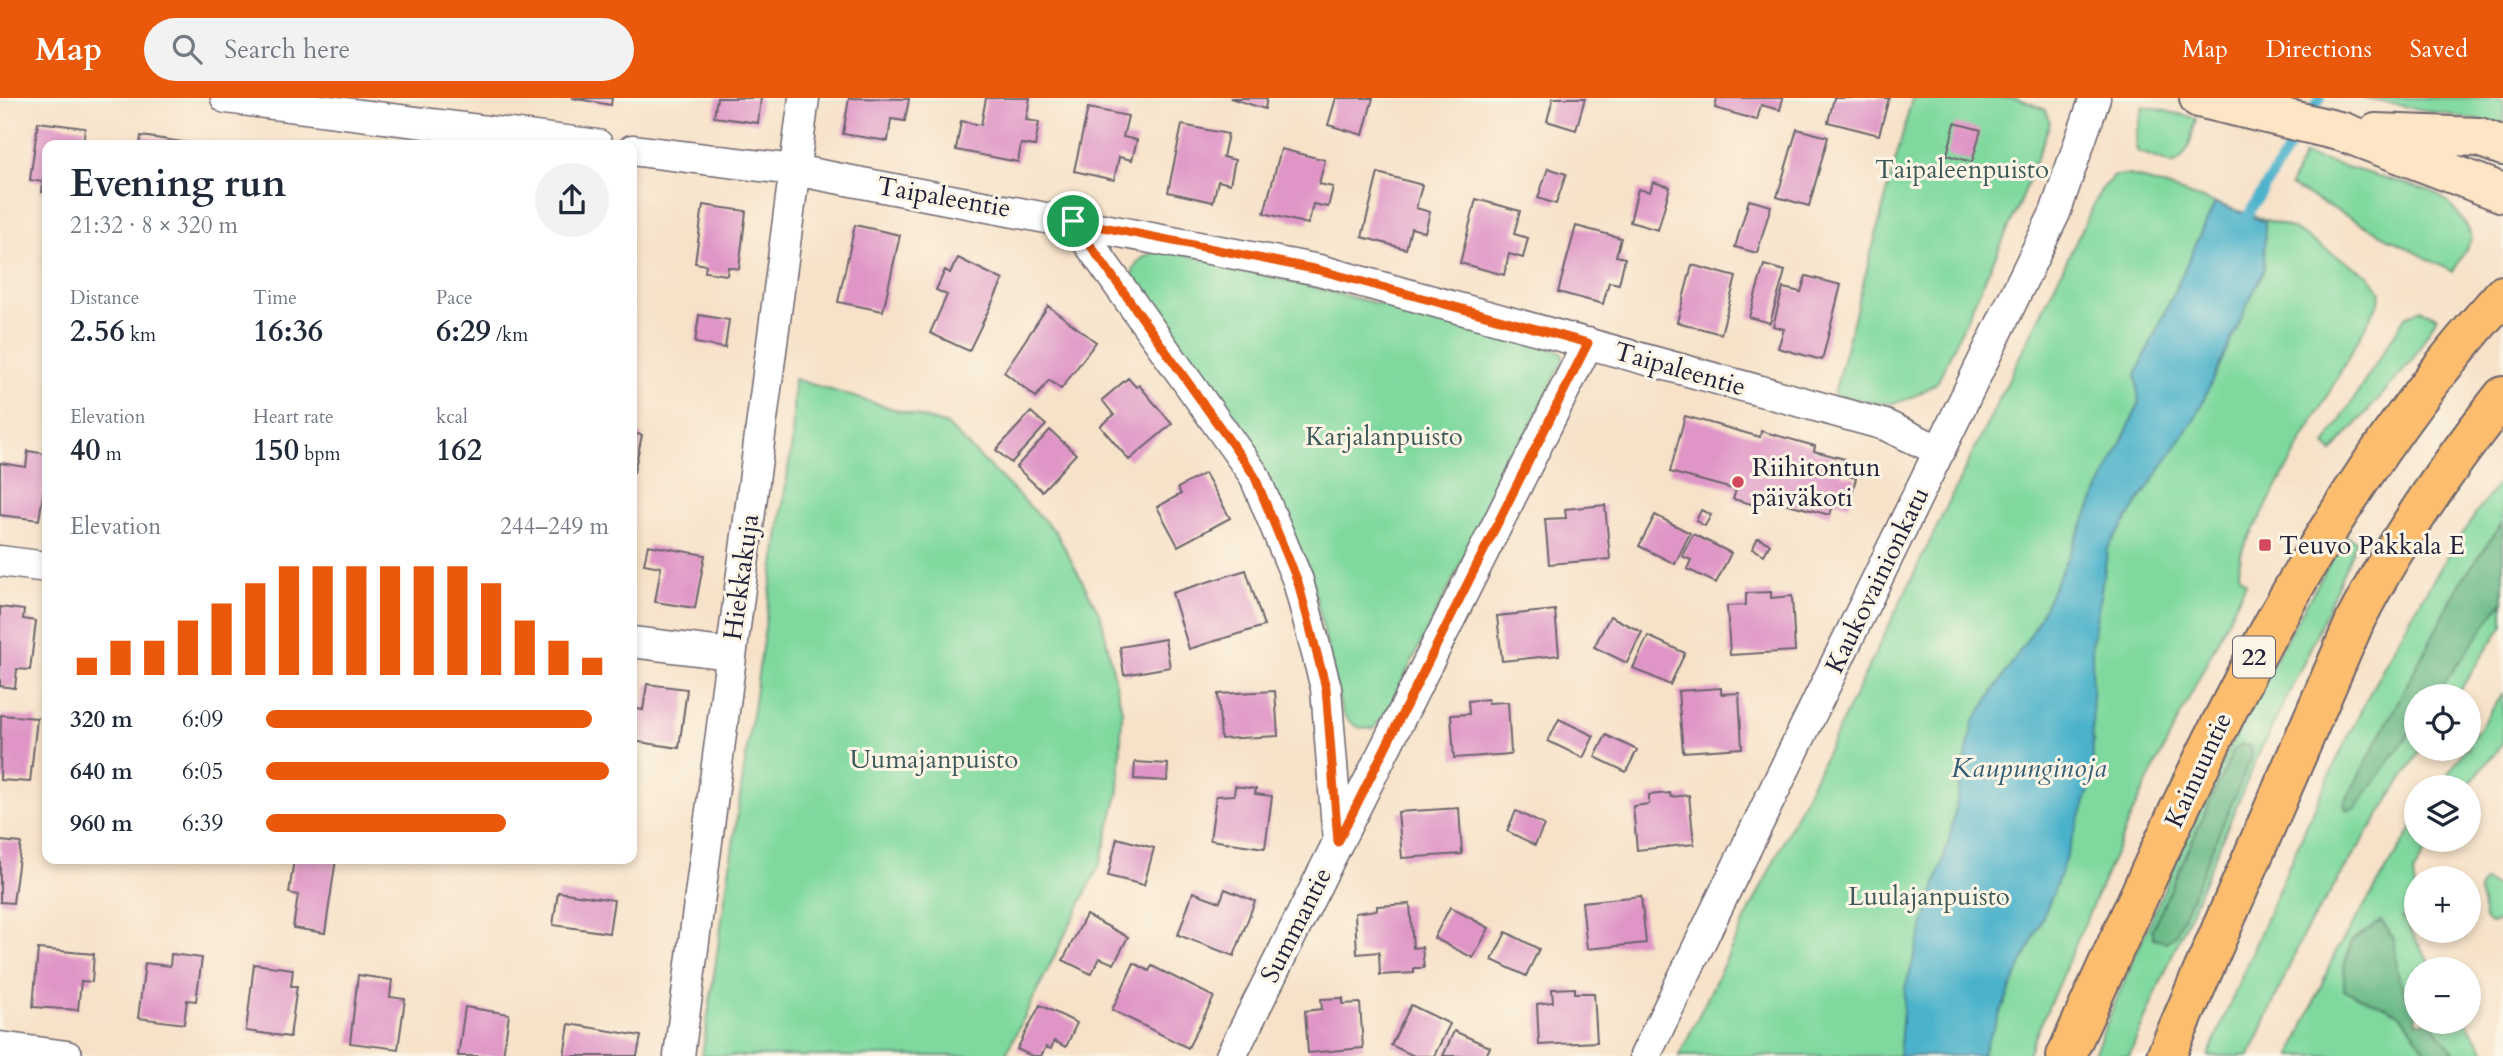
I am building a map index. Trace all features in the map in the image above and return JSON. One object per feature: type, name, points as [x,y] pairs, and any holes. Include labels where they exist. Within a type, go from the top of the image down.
[{"type":"highway","name":"Kainuuntie","points":[[2066,1056],[2211,738],[2305,563],[2381,447],[2464,339],[2503,295]]},
{"type":"highway","points":[[2166,1056],[2356,619],[2385,562],[2443,472],[2503,396]]},
{"type":"street","points":[[226,98],[558,140]]},
{"type":"street","name":"Hiekkakuja","points":[[679,1056],[804,98]]},
{"type":"street","name":"Kaukovainionkatu","points":[[1645,1056],[2055,214],[2095,98]]},
{"type":"street","points":[[2199,98],[2343,132],[2503,193]]},
{"type":"street","points":[[2343,132],[2479,137],[2503,146]]},
{"type":"street","name":"Taipaleentie","points":[[637,150],[794,170],[1073,221],[1319,270],[1885,425],[1940,451]]},
{"type":"street","points":[[1073,221],[1254,475],[1298,582],[1326,688],[1338,842]]},
{"type":"street","name":"Summantie","points":[[1231,1056],[1588,343]]},
{"type":"street","points":[[0,561],[42,566]]},
{"type":"street","points":[[637,643],[731,654]]},
{"type":"street","points":[[0,1047],[67,1056]]},
{"type":"green space","name":"Taipaleenpuisto","points":[[1912,98],[2018,98],[2046,110],[2050,123],[2021,201],[1938,381],[1911,398],[1899,402],[1877,403],[1834,394]]},
{"type":"green space","points":[[2361,98],[2503,98],[2503,125]]},
{"type":"green space","points":[[2143,106],[2196,118],[2189,145],[2178,161],[2172,164],[2137,151],[2135,139]]},
{"type":"green space","points":[[2304,155],[2431,191],[2445,200],[2461,217],[2472,238],[2453,272],[2290,186]]},
{"type":"green space","name":"Luulajanpuisto","points":[[2130,175],[2291,228],[2368,275],[2381,292],[2379,302],[2240,554],[2239,574],[2246,583],[2136,805],[2027,1056],[1679,1056],[2102,188],[2114,176]]},
{"type":"green space","name":"Karjalanpuisto","points":[[1164,249],[1561,351],[1564,359],[1386,713],[1374,728],[1355,726],[1342,712],[1310,571],[1252,446],[1131,281],[1141,259]]},
{"type":"green space","points":[[2421,310],[2437,317],[2411,362],[2332,452],[2325,445],[2405,317]]},
{"type":"green space","name":"Uumajanpuisto","points":[[794,379],[947,425],[1056,532],[1101,616],[1122,711],[1119,790],[1100,864],[1005,1056],[702,1056],[792,443]]},
{"type":"green space","points":[[2503,476],[2503,625],[2464,684],[2404,684],[2404,761],[2413,761],[2303,935],[2250,1056],[2208,1056],[2338,757],[2414,612],[2456,543]]},
{"type":"green space","points":[[2503,522],[2503,601],[2444,684],[2407,684],[2462,580]]},
{"type":"green space","points":[[2347,536],[2357,541],[2306,658],[2259,753],[2129,1056],[2093,1056],[2209,790],[2274,661]]},
{"type":"green space","points":[[2404,690],[2404,741],[2356,808],[2347,811],[2344,804]]},
{"type":"green space","points":[[2503,694],[2503,743],[2477,775],[2447,775],[2457,761],[2481,761],[2481,726]]},
{"type":"green space","points":[[2241,744],[2250,746],[2252,756],[2175,936],[2166,942],[2154,938],[2152,929],[2233,751]]},
{"type":"green space","points":[[2404,842],[2404,852],[2425,852],[2417,866],[2404,866],[2404,943],[2418,943],[2427,957],[2404,957],[2404,1034],[2474,1034],[2488,1056],[2291,1056],[2335,953]]},
{"type":"green space","points":[[2485,881],[2503,890],[2503,919],[2491,924],[2485,920],[2481,886]]},
{"type":"green space","points":[[2381,921],[2388,930],[2395,947],[2397,970],[2404,989],[2404,1019],[2393,1010],[2344,990],[2344,966],[2352,940]]},
{"type":"green space","points":[[2415,1034],[2440,1034],[2457,1056],[2370,1056],[2426,1054]]},
{"type":"water","name":"Kaupunginoja","points":[[2215,203],[2265,222],[2264,269],[2196,416],[2108,548],[2092,644],[2093,779],[2053,894],[1981,1056],[1899,1056],[1905,988],[1949,840],[1973,723],[2034,629],[2139,404],[2136,375]]},
{"type":"building","points":[[572,98],[612,98],[611,105]]},
{"type":"building","points":[[717,98],[761,98],[758,123],[714,117]]},
{"type":"building","points":[[849,98],[909,99],[905,121],[891,119],[888,141],[843,134]]},
{"type":"building","points":[[986,98],[1030,98],[1026,120],[1039,122],[1035,146],[1021,144],[1018,162],[956,150],[961,121],[981,125]]},
{"type":"building","points":[[1230,98],[1267,98],[1265,109]]},
{"type":"building","points":[[1336,98],[1373,98],[1363,135],[1328,125]]},
{"type":"building","points":[[1553,98],[1585,98],[1576,130],[1547,121]]},
{"type":"building","points":[[1717,98],[1783,98],[1780,110],[1761,105],[1757,120],[1715,108]]},
{"type":"building","points":[[1834,98],[1889,98],[1879,135],[1828,122]]},
{"type":"building","points":[[1088,108],[1128,116],[1123,137],[1137,140],[1132,160],[1119,157],[1114,180],[1074,171]]},
{"type":"building","points":[[38,122],[85,128],[84,140],[42,140],[42,182],[30,180]]},
{"type":"building","points":[[1955,123],[1981,130],[1972,162],[1947,155]]},
{"type":"building","points":[[1182,125],[1228,134],[1223,157],[1235,160],[1230,184],[1218,181],[1213,202],[1168,192]]},
{"type":"building","points":[[1797,129],[1828,137],[1809,206],[1777,197]]},
{"type":"building","points":[[141,136],[169,140],[141,140]]},
{"type":"building","points":[[1281,149],[1325,160],[1319,184],[1333,187],[1328,207],[1313,204],[1308,224],[1264,213]]},
{"type":"building","points":[[1548,168],[1566,174],[1556,204],[1538,198]]},
{"type":"building","points":[[1378,173],[1422,185],[1416,208],[1430,212],[1425,232],[1411,228],[1406,249],[1362,237]]},
{"type":"building","points":[[1653,182],[1670,187],[1658,230],[1630,222],[1638,189],[1650,192]]},
{"type":"building","points":[[1476,199],[1520,211],[1514,234],[1528,238],[1523,258],[1509,254],[1504,275],[1460,263]]},
{"type":"building","points":[[1749,200],[1771,206],[1757,253],[1735,247]]},
{"type":"building","points":[[703,205],[746,211],[739,269],[728,267],[727,275],[705,272],[706,265],[695,263]]},
{"type":"building","points":[[855,225],[900,235],[883,311],[838,302]]},
{"type":"building","points":[[1576,226],[1621,238],[1616,256],[1625,258],[1619,284],[1609,282],[1603,304],[1558,292]]},
{"type":"building","points":[[958,258],[1003,280],[969,351],[930,333],[947,295],[936,290],[945,270],[950,273]]},
{"type":"building","points":[[1692,265],[1736,277],[1721,334],[1677,322]]},
{"type":"building","points":[[1764,265],[1785,271],[1770,323],[1749,317]]},
{"type":"building","points":[[1806,276],[1841,285],[1822,360],[1778,348],[1784,329],[1773,326],[1783,288],[1801,292]]},
{"type":"building","points":[[1048,306],[1096,342],[1061,389],[1049,380],[1036,397],[1004,372]]},
{"type":"building","points":[[699,315],[729,320],[725,348],[695,343]]},
{"type":"building","points":[[1128,378],[1136,387],[1139,385],[1172,424],[1129,460],[1100,426],[1114,415],[1102,400]]},
{"type":"building","points":[[1031,412],[1046,425],[1011,463],[996,450]]},
{"type":"building","points":[[1685,416],[1760,437],[1761,431],[1815,446],[1814,451],[1845,459],[1841,474],[1856,478],[1849,505],[1834,501],[1830,515],[1761,497],[1759,506],[1733,499],[1736,490],[1670,472]]},
{"type":"building","points":[[1050,430],[1076,454],[1042,491],[1016,467]]},
{"type":"building","points":[[637,434],[642,435],[637,458]]},
{"type":"building","points":[[28,451],[42,453],[42,501],[39,520],[0,515],[0,463],[26,467]]},
{"type":"building","points":[[1205,473],[1230,518],[1178,546],[1157,507],[1181,494],[1178,488]]},
{"type":"building","points":[[1605,505],[1610,559],[1549,564],[1545,519],[1566,518],[1565,509]]},
{"type":"building","points":[[1701,510],[1711,515],[1705,526],[1696,521]]},
{"type":"building","points":[[1655,515],[1690,533],[1675,564],[1639,546]]},
{"type":"building","points":[[1693,534],[1731,553],[1716,583],[1687,569],[1691,560],[1682,556]]},
{"type":"building","points":[[1758,538],[1770,544],[1764,555],[1752,549]]},
{"type":"building","points":[[648,545],[705,555],[695,608],[655,602],[661,567],[644,564]]},
{"type":"building","points":[[1246,570],[1264,626],[1189,649],[1172,593]]},
{"type":"building","points":[[1771,592],[1771,598],[1792,596],[1795,651],[1730,655],[1727,606],[1746,605],[1746,593]]},
{"type":"building","points":[[0,607],[24,610],[23,619],[36,621],[30,670],[17,669],[15,688],[0,686]]},
{"type":"building","points":[[1555,610],[1559,655],[1502,661],[1497,616]]},
{"type":"building","points":[[1610,616],[1642,632],[1627,663],[1594,647]]},
{"type":"building","points":[[1648,636],[1685,653],[1670,685],[1633,668]]},
{"type":"building","points":[[1165,639],[1170,667],[1124,675],[1120,647]]},
{"type":"building","points":[[647,684],[687,689],[679,748],[637,742],[637,709],[643,710]]},
{"type":"building","points":[[1721,688],[1721,694],[1739,693],[1742,748],[1683,752],[1678,691]]},
{"type":"building","points":[[1275,691],[1278,736],[1221,739],[1218,694]]},
{"type":"building","points":[[1488,699],[1488,703],[1508,702],[1511,754],[1454,758],[1451,715],[1469,714],[1468,701]]},
{"type":"building","points":[[1,715],[37,718],[30,782],[0,780]]},
{"type":"building","points":[[1559,719],[1594,736],[1583,758],[1548,741]]},
{"type":"building","points":[[1606,735],[1637,750],[1626,772],[1595,757]]},
{"type":"building","points":[[1135,762],[1168,764],[1167,781],[1134,779]]},
{"type":"building","points":[[1235,786],[1256,789],[1255,794],[1272,796],[1265,848],[1210,840],[1216,796],[1234,795]]},
{"type":"building","points":[[1670,793],[1671,797],[1689,795],[1694,844],[1637,850],[1633,806],[1649,804],[1649,795]]},
{"type":"building","points":[[1459,808],[1462,854],[1402,858],[1398,812]]},
{"type":"building","points":[[1516,811],[1544,825],[1535,845],[1507,831]]},
{"type":"building","points":[[1117,838],[1154,848],[1144,885],[1108,876]]},
{"type":"building","points":[[0,841],[21,843],[13,903],[0,902]]},
{"type":"building","points":[[293,864],[335,864],[325,933],[293,928],[298,895],[289,893]]},
{"type":"building","points":[[1225,889],[1255,901],[1234,956],[1178,935],[1193,892],[1220,902]]},
{"type":"building","points":[[558,892],[614,900],[609,933],[553,925]]},
{"type":"building","points":[[1641,896],[1646,943],[1587,949],[1582,902]]},
{"type":"building","points":[[1410,904],[1413,948],[1422,947],[1424,968],[1414,968],[1414,973],[1380,975],[1379,952],[1357,954],[1355,913],[1377,910],[1377,906]]},
{"type":"building","points":[[1450,907],[1489,928],[1473,958],[1434,938]]},
{"type":"building","points":[[1086,915],[1128,937],[1114,964],[1100,958],[1091,974],[1063,960]]},
{"type":"building","points":[[1506,932],[1539,949],[1526,976],[1492,960]]},
{"type":"building","points":[[38,949],[94,954],[92,982],[81,981],[78,1010],[33,1007]]},
{"type":"building","points":[[171,954],[202,958],[196,1001],[187,1000],[184,1024],[138,1018],[145,963],[170,966]]},
{"type":"building","points":[[1134,963],[1149,971],[1152,966],[1214,997],[1188,1048],[1112,1010]]},
{"type":"building","points":[[254,964],[293,969],[291,986],[297,986],[290,1037],[246,1031]]},
{"type":"building","points":[[358,975],[392,980],[390,997],[405,999],[398,1049],[350,1043]]},
{"type":"building","points":[[1575,988],[1575,993],[1594,993],[1597,1042],[1539,1045],[1537,1004],[1553,1002],[1552,989]]},
{"type":"building","points":[[1343,998],[1343,1004],[1360,1003],[1363,1048],[1308,1053],[1305,1011],[1322,1009],[1321,999]]},
{"type":"building","points":[[1040,1005],[1077,1023],[1066,1047],[1054,1041],[1051,1049],[1046,1047],[1041,1056],[1032,1056],[1017,1049]]},
{"type":"building","points":[[1411,1005],[1450,1024],[1434,1056],[1414,1056],[1391,1045]]},
{"type":"building","points":[[465,1007],[509,1014],[503,1056],[458,1056]]},
{"type":"building","points":[[569,1024],[641,1036],[637,1056],[564,1056]]},
{"type":"building","points":[[1454,1031],[1490,1047],[1486,1056],[1443,1056]]},
{"type":"waterway","name":"Kaupunginoja","points":[[2309,116],[2321,98]]},
{"type":"waterway","name":"Kaupunginoja","points":[[2241,226],[2300,130]]},
{"type":"place","name":"Riihitontun päiväkoti","points":[[1738,482]]},
{"type":"place","name":"Teuvo Pakkala E","points":[[2265,545]]},
{"type":"route","points":[[1073,221],[1319,270],[1588,343],[1338,842],[1326,688],[1298,582],[1254,475],[1073,221]]}]
